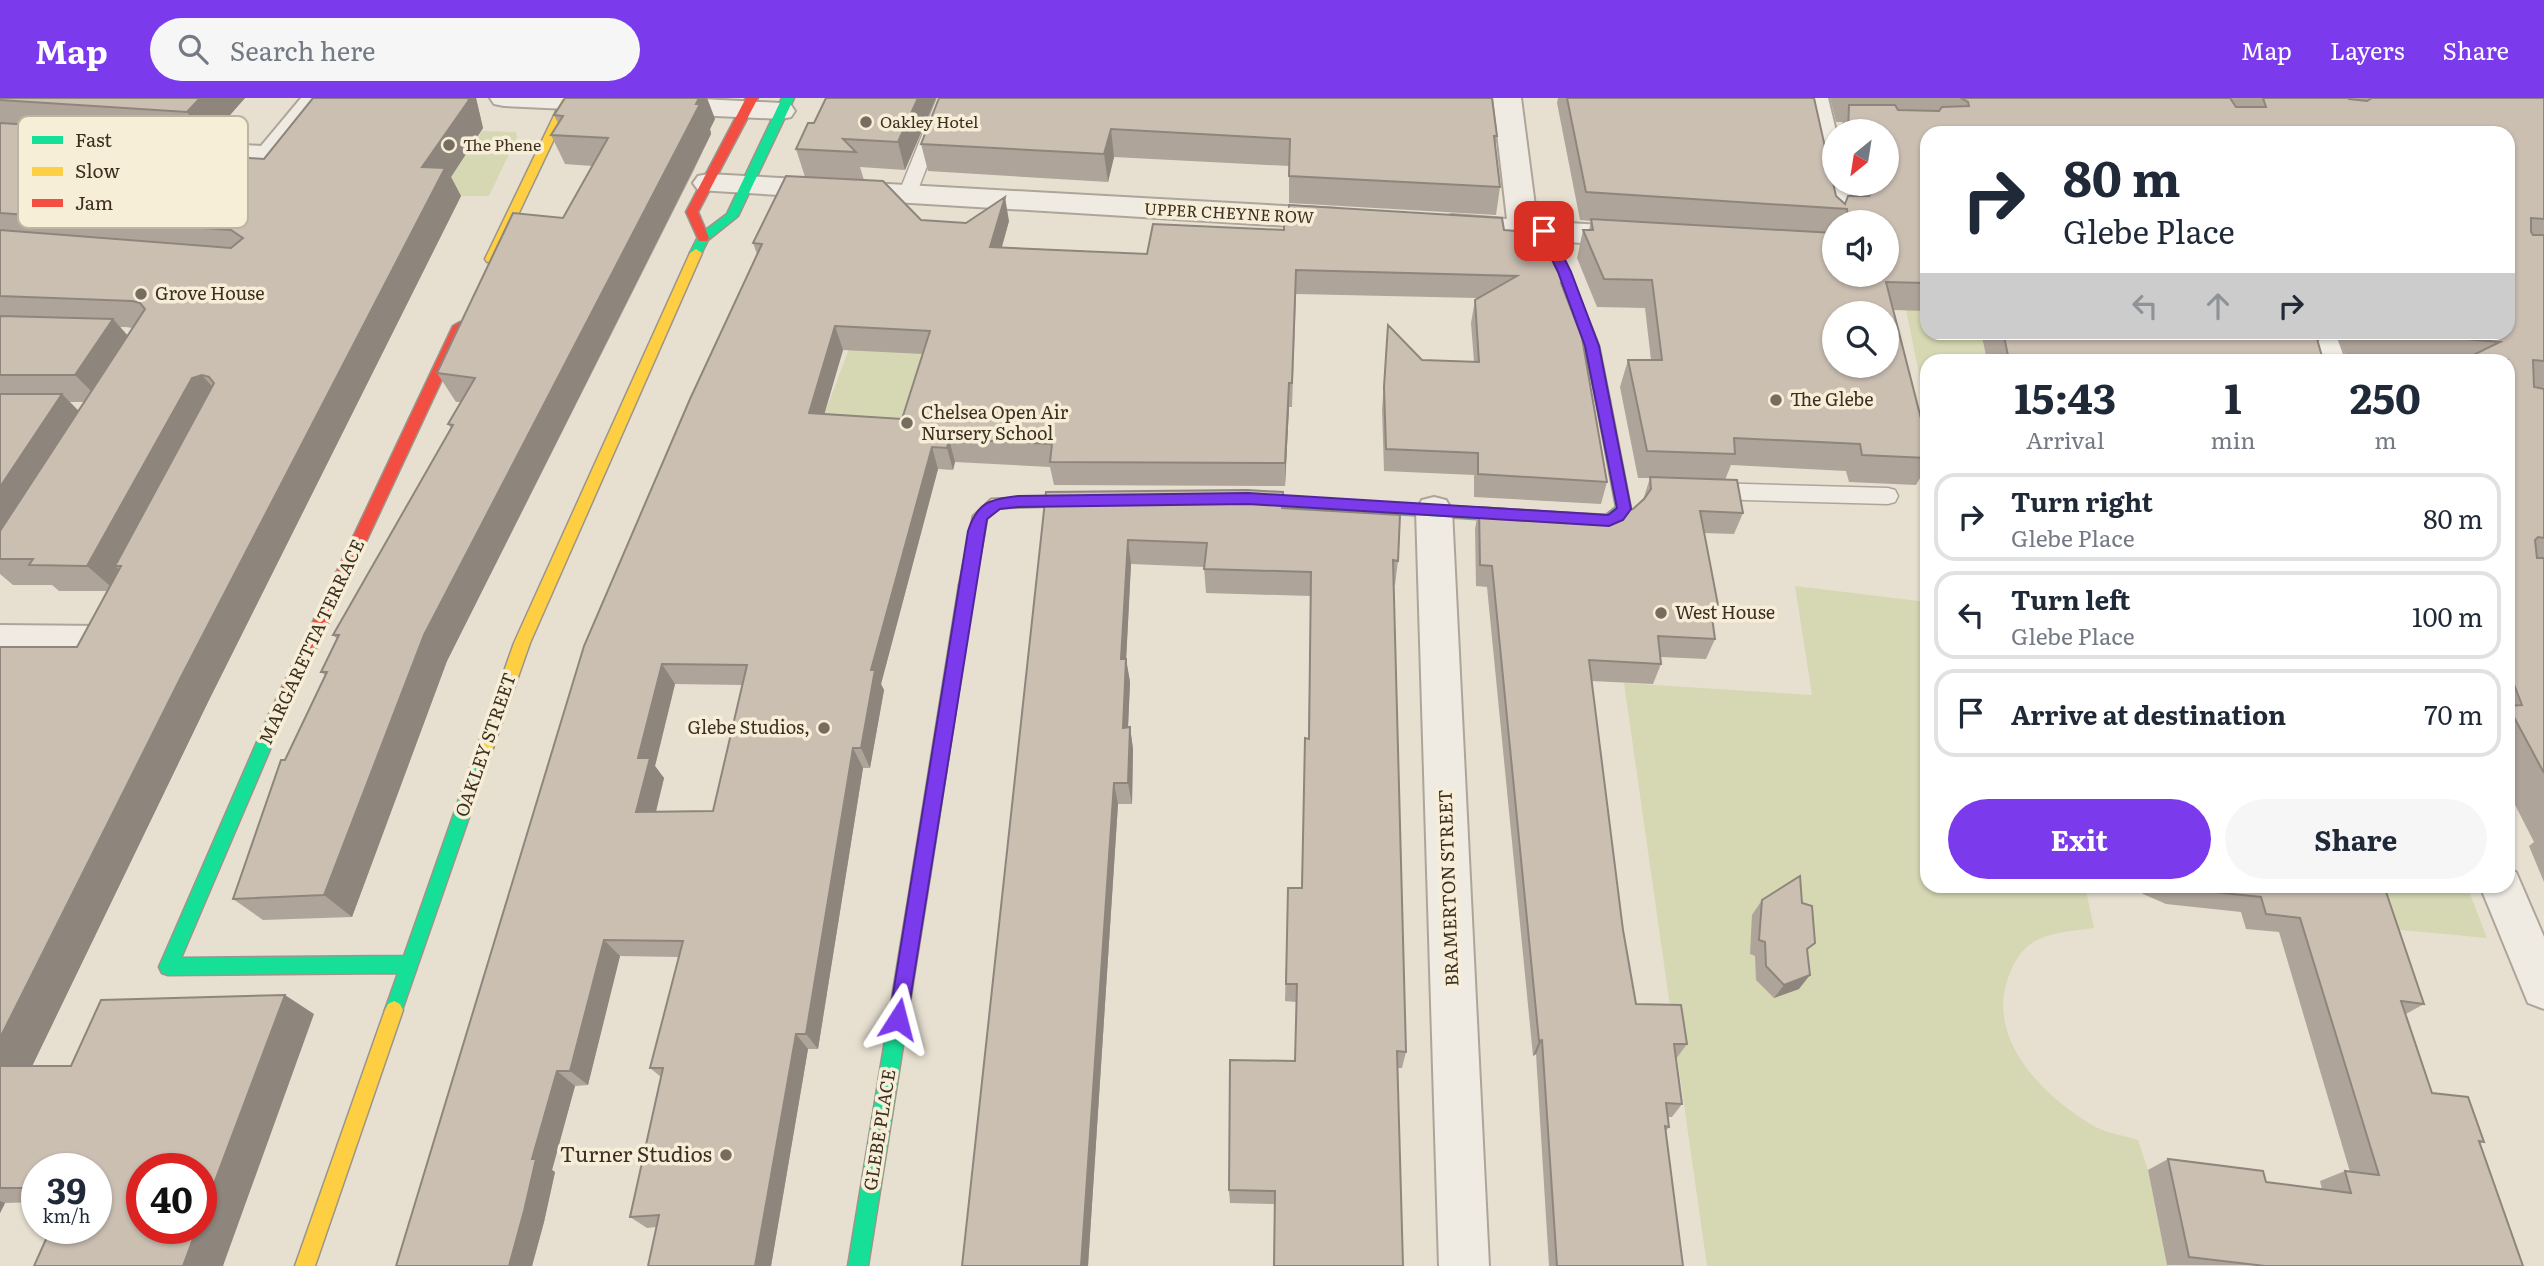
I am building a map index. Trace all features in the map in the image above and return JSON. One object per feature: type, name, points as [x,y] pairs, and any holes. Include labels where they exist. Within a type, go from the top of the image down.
[{"type":"street","points":[[248,154],[270,155],[316,98]]},
{"type":"street","points":[[504,98],[785,105]]},
{"type":"street","points":[[1221,499],[1609,521],[1624,509],[1630,488],[1592,346],[1564,272],[1533,230],[1507,98]]},
{"type":"street","points":[[1814,98],[1824,119]]},
{"type":"street","points":[[484,274],[566,101]]},
{"type":"street","points":[[703,238],[692,212],[749,104]]},
{"type":"street","name":"OAKLEY STREET","points":[[304,1266],[522,643],[703,238],[733,216],[785,105]]},
{"type":"street","name":"UPPER CHEYNE ROW","points":[[708,183],[1372,221]]},
{"type":"street","points":[[1427,224],[1655,238]]},
{"type":"street","name":"MARGARETTA TERRACE","points":[[409,964],[168,967],[290,684],[466,312]]},
{"type":"street","name":"GLEBE PLACE","points":[[858,1266],[980,516],[996,503],[1112,500]]},
{"type":"street","name":"BRAMERTON STREET","points":[[1434,510],[1464,1266]]},
{"type":"street","points":[[0,640],[109,630]]},
{"type":"street","points":[[2504,893],[2542,979]]},
{"type":"lane","points":[[907,195],[945,98]]},
{"type":"lane","points":[[1689,490],[1888,496]]},
{"type":"green space","points":[[482,131],[516,132],[517,137],[489,196],[438,196]]},
{"type":"green space","points":[[1906,310],[1920,310],[1920,340],[2037,340],[2040,354],[1920,354],[1920,378]]},
{"type":"green space","points":[[849,349],[937,354],[931,423],[824,415]]},
{"type":"green space","points":[[1795,586],[1920,601],[1920,893],[2086,893],[2094,928],[2051,935],[2024,949],[2008,978],[2003,1001],[2005,1023],[2012,1044],[2023,1063],[2055,1098],[2097,1128],[2138,1140],[2148,1170],[2167,1265],[2171,1266],[1707,1266],[1624,683],[1812,695]]},
{"type":"green space","points":[[2358,893],[2470,893],[2487,938],[2370,927]]},
{"type":"building","points":[[0,98],[200,98],[187,112]]},
{"type":"building","points":[[313,98],[469,100],[422,167],[445,168],[181,677],[0,1038],[0,647],[77,647],[121,566],[115,566],[214,383],[209,377],[202,375],[192,378],[87,566],[29,565],[33,559],[0,559],[0,531],[145,309],[140,303],[132,301],[0,296],[0,230],[231,248],[243,238],[231,230],[204,228],[248,228],[248,158],[264,159]]},
{"type":"building","points":[[565,98],[699,98],[696,104],[700,104],[424,635],[324,895],[233,899],[281,760],[285,760],[327,672],[321,672],[339,635],[333,635],[453,425],[448,424],[475,378],[437,373],[513,213],[563,218],[608,138],[551,135],[563,116],[554,115]]},
{"type":"building","points":[[826,98],[918,98],[898,142],[843,139],[856,152],[796,149],[808,123],[814,123]]},
{"type":"building","points":[[939,98],[1492,98],[1500,187],[1289,176],[1290,139],[1111,129],[1104,154],[921,144]]},
{"type":"building","points":[[1567,98],[1814,98],[1822,134],[1822,196],[1836,196],[1845,204],[1848,196],[1899,196],[1899,119],[1848,119],[1849,105],[1895,105],[1898,110],[1939,111],[1942,107],[1969,106],[1968,102],[1961,98],[2230,98],[2236,107],[2266,107],[2263,98],[2348,98],[2367,101],[2372,98],[2544,98],[2544,219],[2531,218],[2531,232],[2533,235],[2544,235],[2544,361],[2533,360],[2534,387],[2544,389],[2544,538],[2538,537],[2535,540],[2537,558],[2544,558],[2544,773],[2515,719],[2515,706],[2522,705],[2515,687],[2515,354],[2475,354],[2500,342],[2477,340],[2515,340],[2515,126],[1920,126],[1920,283],[1899,282],[1899,210],[1847,210],[1586,192]]},
{"type":"building","points":[[0,123],[18,124],[18,214],[0,213]]},
{"type":"building","points":[[786,176],[883,181],[921,220],[966,223],[1005,197],[990,247],[1147,254],[1153,224],[1284,230],[1284,224],[1289,224],[1289,205],[1502,218],[1504,230],[1543,233],[1564,283],[1561,283],[1582,338],[1607,482],[1478,474],[1478,453],[1386,449],[1384,387],[1388,325],[1422,360],[1479,362],[1475,300],[1517,276],[1296,270],[1292,383],[1289,383],[1285,463],[1050,462],[1052,444],[949,439],[947,448],[932,447],[871,670],[875,670],[861,748],[853,748],[806,1034],[796,1034],[755,1266],[648,1266],[659,1215],[630,1217],[663,1068],[650,1068],[683,941],[604,940],[570,1071],[557,1071],[532,1159],[536,1159],[509,1266],[396,1266],[584,646],[690,399],[762,244],[753,243]],"holes":[[[835,326],[930,331],[902,419],[809,413]],[[662,664],[747,665],[713,811],[636,812],[650,758],[638,758]]]},
{"type":"building","points":[[1591,219],[1822,232],[1822,287],[1887,287],[1891,301],[1822,301],[1822,378],[1899,378],[1899,333],[1920,415],[1920,458],[1862,455],[1860,444],[1734,438],[1735,454],[1647,451],[1628,360],[1662,360],[1652,280],[1604,279],[1583,230],[1593,230]]},
{"type":"building","points":[[0,316],[113,319],[75,375],[0,375]]},
{"type":"building","points":[[2005,340],[2317,340],[2321,354],[2008,354]]},
{"type":"building","points":[[0,394],[62,394],[0,487]]},
{"type":"building","points":[[1650,477],[1737,480],[1743,513],[1700,511],[1718,605],[1711,610],[1715,639],[1658,636],[1661,664],[1589,660],[1623,930],[1636,1004],[1681,1005],[1687,1044],[1674,1044],[1682,1104],[1666,1103],[1669,1127],[1665,1126],[1683,1266],[1557,1266],[1542,1040],[1539,1041],[1492,566],[1480,565],[1479,507],[1615,516],[1633,509],[1644,499],[1651,489]]},
{"type":"building","points":[[1046,492],[1283,492],[1282,508],[1400,515],[1398,561],[1393,560],[1406,1052],[1397,1051],[1403,1266],[1274,1266],[1275,1191],[1229,1190],[1230,1060],[1295,1061],[1297,984],[1286,984],[1288,888],[1302,888],[1305,738],[1309,739],[1311,572],[1204,569],[1207,543],[1128,540],[1121,659],[1126,659],[1123,728],[1130,727],[1128,783],[1114,783],[1081,1266],[962,1266]]},
{"type":"building","points":[[1800,876],[1802,903],[1812,906],[1815,943],[1807,949],[1810,975],[1784,985],[1766,966],[1765,942],[1759,940],[1762,900]]},
{"type":"building","points":[[2223,893],[2386,893],[2424,1004],[2401,1001],[2432,1093],[2468,1097],[2484,1142],[2479,1141],[2523,1266],[2265,1266],[2189,1257],[2168,1159],[2263,1171],[2266,1182],[2351,1193],[2345,1171],[2379,1175],[2300,918],[2266,914],[2261,897]]},
{"type":"building","points":[[285,995],[217,1176],[217,1153],[126,1153],[126,1244],[191,1244],[183,1266],[34,1266],[44,1244],[112,1244],[112,1153],[21,1153],[21,1188],[0,1188],[0,1066],[71,1066],[101,1000]]},
{"type":"traffic: fast","points":[[696,253],[703,238],[732,216],[788,98]]},
{"type":"traffic: fast","points":[[1232,499],[1609,521],[1624,509],[1603,401]]},
{"type":"traffic: fast","points":[[275,719],[168,967],[409,964]]},
{"type":"traffic: fast","points":[[394,1010],[485,748]]},
{"type":"traffic: fast","points":[[858,1266],[921,876]]},
{"type":"traffic: slow","points":[[491,259],[566,101]]},
{"type":"traffic: slow","points":[[1544,231],[1564,273],[1592,346],[1603,401]]},
{"type":"traffic: slow","points":[[485,748],[522,643],[696,253]]},
{"type":"traffic: slow","points":[[967,585],[980,516],[996,503],[1099,500]]},
{"type":"traffic: slow","points":[[305,1266],[394,1010]]},
{"type":"traffic: jam","points":[[703,238],[692,212],[752,98]]},
{"type":"traffic: jam","points":[[275,719],[460,326]]},
{"type":"traffic: jam","points":[[921,876],[967,585]]},
{"type":"place","name":"Oakley Hotel","points":[[866,122]]},
{"type":"place","name":"The Phene","points":[[449,145]]},
{"type":"place","name":"Grove House","points":[[141,294]]},
{"type":"place","name":"The Glebe","points":[[1776,400]]},
{"type":"place","name":"Chelsea Open Air Nursery School","points":[[907,423]]},
{"type":"place","name":"West House","points":[[1661,613]]},
{"type":"place","name":"Glebe Studios,","points":[[824,728]]},
{"type":"place","name":"Turner Studios","points":[[726,1155]]},
{"type":"route","points":[[898,1019],[980,516],[996,503],[1018,501],[1248,499],[1609,521],[1624,509],[1592,346],[1564,272],[1544,231]]}]
